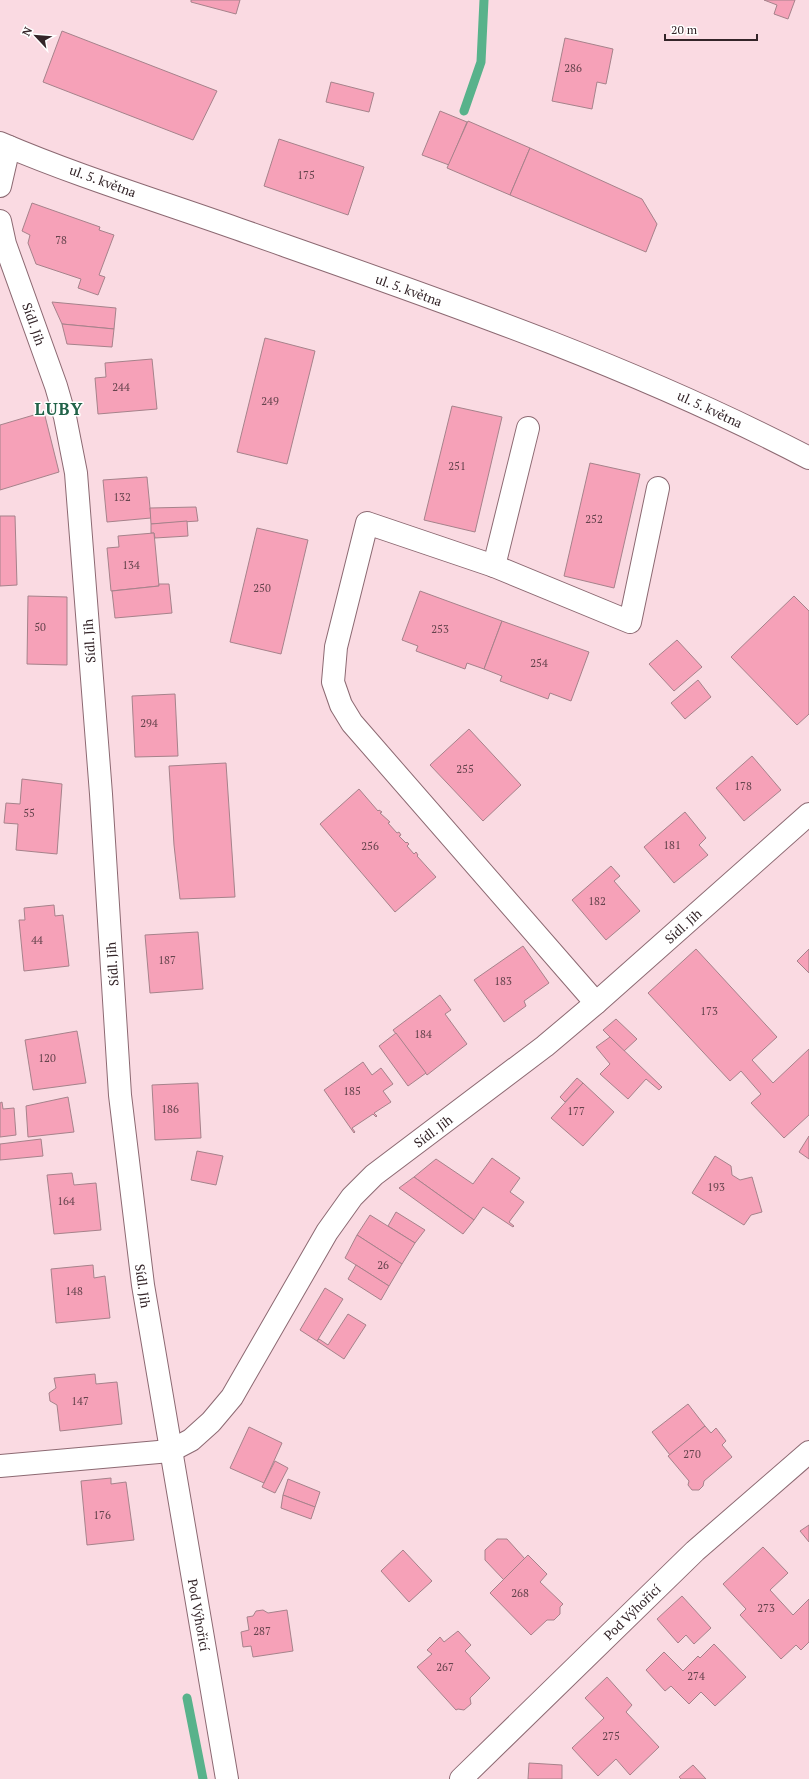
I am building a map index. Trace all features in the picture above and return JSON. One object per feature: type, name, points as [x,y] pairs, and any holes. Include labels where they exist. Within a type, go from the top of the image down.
[{"type":"street","points":[[0,186],[5,145]]},
{"type":"street","name":"ul. 5. května","points":[[5,145],[124,189],[366,274],[606,363],[698,403],[809,458]]},
{"type":"street","name":"Sídl. Jih","points":[[0,221],[6,244],[56,386],[65,417],[76,473],[101,794],[120,1096],[143,1285],[170,1451],[191,1440],[212,1422],[232,1397],[327,1232],[352,1197],[374,1175],[544,1046],[596,1003],[809,814]]},
{"type":"street","points":[[494,566],[528,428]]},
{"type":"street","points":[[596,1003],[352,723],[341,705],[333,682],[336,647],[367,523],[494,566],[630,622],[658,488]]},
{"type":"street","points":[[0,1466],[170,1451]]},
{"type":"street","name":"Pod Výhořicí","points":[[170,1451],[227,1779]]},
{"type":"street","name":"Pod Výhořicí","points":[[461,1779],[695,1551],[809,1452]]},
{"type":"building","points":[[191,0],[240,0],[236,14],[191,2]]},
{"type":"building","points":[[764,0],[795,0],[788,19],[774,14],[777,5]]},
{"type":"building","points":[[62,31],[217,91],[193,140],[43,82]]},
{"type":"building","points":[[565,38],[613,49],[606,84],[597,82],[592,109],[552,101]]},
{"type":"building","points":[[331,82],[374,93],[369,112],[326,102]]},
{"type":"building","points":[[440,111],[467,122],[449,165],[422,155]]},
{"type":"building","points":[[468,121],[530,148],[510,195],[447,168]]},
{"type":"building","points":[[279,139],[364,167],[348,215],[264,186]]},
{"type":"building","points":[[530,148],[642,199],[657,224],[646,252],[510,195]]},
{"type":"building","points":[[32,203],[100,227],[99,230],[114,235],[99,275],[105,277],[98,295],[78,288],[81,279],[36,264],[28,243],[30,235],[22,231]]},
{"type":"building","points":[[52,302],[116,308],[114,329],[62,324]]},
{"type":"building","points":[[62,324],[114,329],[112,347],[67,344]]},
{"type":"building","points":[[265,338],[315,351],[287,464],[237,452]]},
{"type":"building","points":[[152,359],[157,409],[98,414],[95,378],[106,377],[105,363]]},
{"type":"building","points":[[452,406],[502,417],[475,532],[424,520]]},
{"type":"building","points":[[44,412],[59,472],[0,490],[0,425]]},
{"type":"building","points":[[590,463],[640,474],[614,588],[564,576]]},
{"type":"building","points":[[147,477],[151,518],[107,522],[103,480]]},
{"type":"building","points":[[196,507],[198,521],[151,524],[150,508]]},
{"type":"building","points":[[0,516],[15,516],[17,585],[0,586]]},
{"type":"building","points":[[187,521],[188,536],[155,538],[154,533],[151,533],[151,524]]},
{"type":"building","points":[[257,528],[308,540],[281,654],[230,642]]},
{"type":"building","points":[[154,533],[159,586],[111,591],[107,548],[119,547],[118,536]]},
{"type":"building","points":[[159,584],[169,584],[172,613],[115,618],[112,591],[159,586]]},
{"type":"building","points":[[420,591],[502,621],[484,669],[467,663],[465,669],[416,651],[418,646],[402,640]]},
{"type":"building","points":[[28,596],[67,597],[67,665],[27,664]]},
{"type":"building","points":[[794,596],[809,611],[809,714],[797,725],[731,657]]},
{"type":"building","points":[[502,621],[589,652],[571,701],[550,693],[548,699],[500,681],[502,676],[484,669]]},
{"type":"building","points":[[677,640],[702,667],[674,691],[649,664]]},
{"type":"building","points":[[698,680],[711,697],[685,719],[671,703]]},
{"type":"building","points":[[175,694],[178,756],[135,757],[132,696]]},
{"type":"building","points":[[469,729],[521,785],[483,821],[430,765]]},
{"type":"building","points":[[752,756],[781,790],[744,821],[716,788]]},
{"type":"building","points":[[226,763],[235,897],[180,899],[174,845],[169,766]]},
{"type":"building","points":[[22,779],[62,784],[57,854],[16,850],[18,824],[4,823],[6,803],[20,804]]},
{"type":"building","points":[[359,789],[378,811],[379,810],[382,812],[380,813],[390,822],[388,823],[397,833],[399,832],[401,835],[399,836],[406,843],[407,842],[409,844],[407,846],[414,854],[416,852],[418,855],[417,856],[436,877],[395,912],[320,824]]},
{"type":"building","points":[[685,812],[706,838],[699,845],[708,855],[674,883],[644,847]]},
{"type":"building","points":[[611,866],[620,876],[614,881],[640,911],[606,940],[572,900]]},
{"type":"building","points":[[54,905],[55,916],[63,915],[69,966],[24,971],[19,920],[25,920],[24,908]]},
{"type":"building","points":[[198,932],[203,989],[150,993],[145,935]]},
{"type":"building","points":[[523,946],[549,983],[524,1001],[526,1006],[504,1022],[474,980]]},
{"type":"building","points":[[696,949],[777,1037],[752,1060],[773,1083],[809,1049],[809,1115],[784,1138],[751,1103],[761,1094],[741,1071],[730,1081],[648,993]]},
{"type":"building","points":[[809,949],[809,973],[797,961]]},
{"type":"building","points":[[440,995],[451,1010],[445,1014],[467,1044],[427,1075],[393,1030]]},
{"type":"building","points":[[616,1019],[637,1039],[624,1051],[603,1030]]},
{"type":"building","points":[[77,1031],[86,1083],[33,1090],[25,1040]]},
{"type":"building","points":[[396,1033],[426,1073],[408,1086],[379,1046]]},
{"type":"building","points":[[610,1037],[662,1087],[659,1090],[646,1079],[628,1099],[600,1074],[610,1064],[596,1047]]},
{"type":"building","points":[[363,1062],[372,1075],[381,1068],[393,1084],[383,1091],[391,1102],[374,1113],[377,1116],[376,1117],[373,1114],[352,1128],[355,1132],[354,1133],[324,1090]]},
{"type":"building","points":[[577,1078],[583,1083],[565,1102],[560,1097]]},
{"type":"building","points":[[198,1083],[201,1138],[155,1140],[152,1085]]},
{"type":"building","points":[[583,1083],[614,1112],[583,1146],[551,1118]]},
{"type":"building","points":[[68,1097],[74,1132],[28,1137],[26,1106]]},
{"type":"building","points":[[2,1102],[3,1109],[14,1108],[16,1135],[0,1137],[0,1103]]},
{"type":"building","points":[[809,1136],[809,1159],[799,1152]]},
{"type":"building","points":[[41,1139],[43,1156],[0,1160],[0,1144]]},
{"type":"building","points":[[197,1151],[223,1156],[216,1185],[191,1180]]},
{"type":"building","points":[[715,1156],[731,1166],[732,1175],[740,1180],[752,1177],[762,1212],[751,1215],[744,1225],[692,1193]]},
{"type":"building","points":[[492,1158],[520,1178],[510,1192],[524,1202],[509,1222],[514,1226],[513,1227],[483,1207],[474,1220],[414,1177],[436,1159],[473,1184]]},
{"type":"building","points":[[72,1173],[74,1185],[96,1183],[101,1230],[54,1234],[47,1175]]},
{"type":"building","points":[[414,1177],[474,1220],[463,1234],[399,1188]]},
{"type":"building","points":[[396,1212],[425,1230],[415,1243],[388,1226]]},
{"type":"building","points":[[370,1215],[415,1243],[402,1264],[357,1235]]},
{"type":"building","points":[[357,1235],[402,1264],[389,1286],[345,1258]]},
{"type":"building","points":[[93,1265],[94,1278],[105,1276],[110,1318],[56,1323],[51,1269]]},
{"type":"building","points":[[356,1265],[389,1286],[381,1300],[348,1279]]},
{"type":"building","points":[[325,1288],[343,1299],[317,1341],[300,1330]]},
{"type":"building","points":[[348,1314],[366,1325],[344,1359],[317,1341],[319,1339],[328,1345]]},
{"type":"building","points":[[95,1374],[96,1384],[117,1382],[122,1424],[60,1431],[57,1405],[50,1401],[49,1393],[56,1388],[54,1378]]},
{"type":"building","points":[[688,1404],[705,1426],[670,1455],[652,1432]]},
{"type":"building","points":[[705,1426],[711,1433],[716,1428],[726,1441],[722,1445],[732,1457],[704,1481],[703,1486],[699,1490],[692,1490],[688,1485],[689,1481],[668,1456]]},
{"type":"building","points":[[249,1427],[282,1443],[264,1483],[230,1468]]},
{"type":"building","points":[[275,1461],[288,1468],[275,1493],[262,1487]]},
{"type":"building","points":[[111,1478],[111,1484],[126,1482],[134,1540],[87,1545],[81,1481]]},
{"type":"building","points":[[288,1479],[320,1492],[315,1507],[283,1495]]},
{"type":"building","points":[[283,1495],[315,1507],[311,1519],[281,1508]]},
{"type":"building","points":[[809,1525],[809,1542],[800,1531]]},
{"type":"building","points":[[497,1539],[507,1539],[525,1559],[504,1580],[485,1560],[485,1550]]},
{"type":"building","points":[[763,1547],[788,1573],[770,1590],[793,1615],[809,1599],[809,1642],[801,1650],[796,1645],[781,1659],[740,1615],[746,1609],[723,1584]]},
{"type":"building","points":[[403,1550],[432,1581],[409,1602],[381,1571]]},
{"type":"building","points":[[528,1555],[547,1574],[540,1582],[563,1604],[560,1607],[560,1614],[554,1620],[547,1620],[531,1635],[490,1593]]},
{"type":"building","points":[[682,1596],[711,1628],[694,1644],[686,1635],[678,1643],[657,1619]]},
{"type":"building","points":[[263,1610],[268,1613],[287,1610],[293,1651],[253,1657],[251,1646],[243,1647],[241,1632],[249,1630],[247,1617],[253,1616],[256,1611]]},
{"type":"building","points":[[458,1631],[471,1645],[465,1651],[490,1678],[470,1698],[471,1704],[464,1710],[456,1710],[417,1667],[432,1654],[427,1650],[440,1637],[444,1642]]},
{"type":"building","points":[[714,1644],[746,1677],[715,1706],[701,1692],[689,1704],[671,1686],[665,1691],[646,1670],[664,1652],[683,1671],[698,1656],[700,1658]]},
{"type":"building","points":[[607,1677],[632,1705],[626,1712],[659,1747],[630,1775],[616,1759],[598,1776],[572,1748],[604,1718],[585,1698]]},
{"type":"building","points":[[529,1763],[562,1765],[562,1779],[528,1779]]},
{"type":"building","points":[[693,1765],[706,1779],[681,1779],[679,1777]]},
{"type":"waterway","points":[[464,111],[481,62],[484,0]]},
{"type":"waterway","points":[[187,1698],[203,1779]]},
{"type":"district","name":"LUBY","points":[[59,408]]}]
